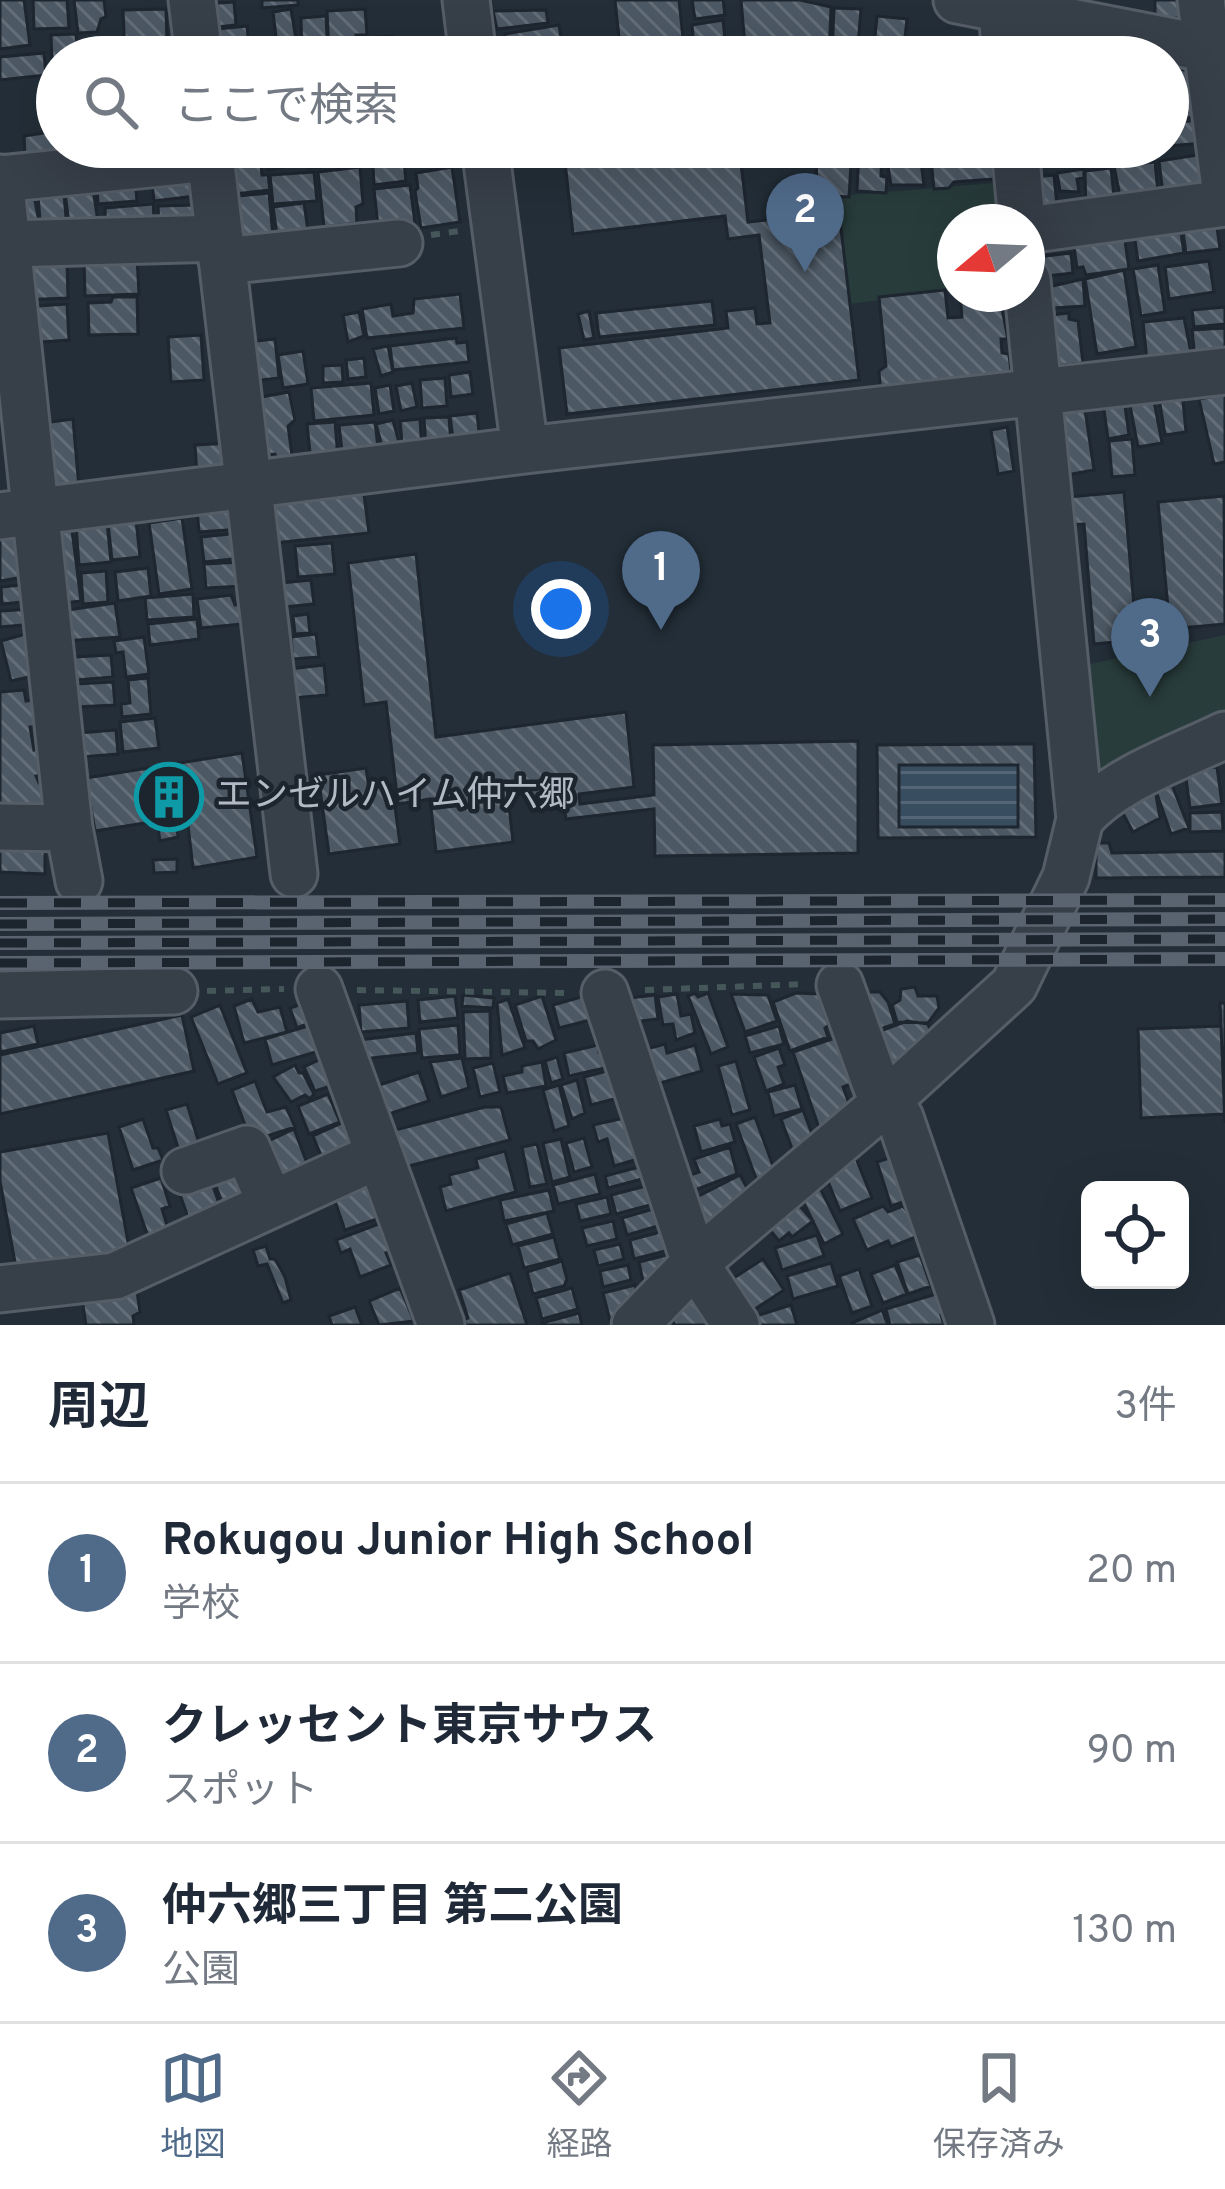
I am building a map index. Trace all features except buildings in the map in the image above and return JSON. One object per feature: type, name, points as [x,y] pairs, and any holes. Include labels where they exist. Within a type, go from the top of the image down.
[{"type":"street","points":[[192,0],[196,36]]},
{"type":"street","points":[[466,0],[470,36]]},
{"type":"street","points":[[957,0],[1001,4],[1151,36]]},
{"type":"street","points":[[1202,0],[1216,50],[1225,188]]},
{"type":"street","points":[[1001,4],[1004,36]]},
{"type":"street","points":[[79,881],[18,514],[0,178],[81,168]]},
{"type":"street","points":[[212,168],[295,874]]},
{"type":"street","points":[[488,168],[525,450]]},
{"type":"street","points":[[1017,168],[1020,204]]},
{"type":"street","points":[[1045,228],[1225,203]]},
{"type":"street","points":[[7,244],[221,249],[399,243]]},
{"type":"street","points":[[635,1325],[695,1263],[1015,985],[1066,877],[1080,819],[1030,312]]},
{"type":"street","points":[[18,514],[1225,370]]},
{"type":"street","points":[[1080,819],[1089,808],[1134,780],[1225,735]]},
{"type":"street","points":[[0,827],[69,828]]},
{"type":"street","points":[[840,985],[876,1085],[900,1118],[971,1325]]},
{"type":"street","points":[[319,988],[377,1156],[420,1262],[432,1322]]},
{"type":"street","points":[[0,995],[174,992]]},
{"type":"street","points":[[605,993],[695,1263],[736,1325]]},
{"type":"street","points":[[185,1171],[247,1149],[271,1204]]},
{"type":"street","points":[[0,1289],[115,1276],[377,1156]]},
{"type":"path","points":[[399,243],[496,226]]},
{"type":"path","points":[[174,992],[319,988],[605,993],[783,982],[840,985]]},
{"type":"green space","points":[[1018,181],[1020,204],[937,204],[937,292],[850,304],[837,196]]},
{"type":"green space","points":[[1225,635],[1225,727],[1081,803],[1072,668]]},
{"type":"water","points":[[899,765],[1018,765],[1018,827],[899,827]]},
{"type":"railway","points":[[0,903],[1225,900]]},
{"type":"railway","points":[[0,924],[1225,919]]},
{"type":"railway","points":[[0,943],[1225,939]]},
{"type":"railway","points":[[0,963],[1225,959]]},
{"type":"place","name":"クレッセント東京サウス","points":[[805,272]]},
{"type":"place","name":"Rokugou Junior High School","points":[[661,630]]},
{"type":"place","name":"仲六郷三丁目 第二公園","points":[[1150,697]]},
{"type":"place","name":"エンゼルハイム仲六郷","points":[[169,797]]}]
